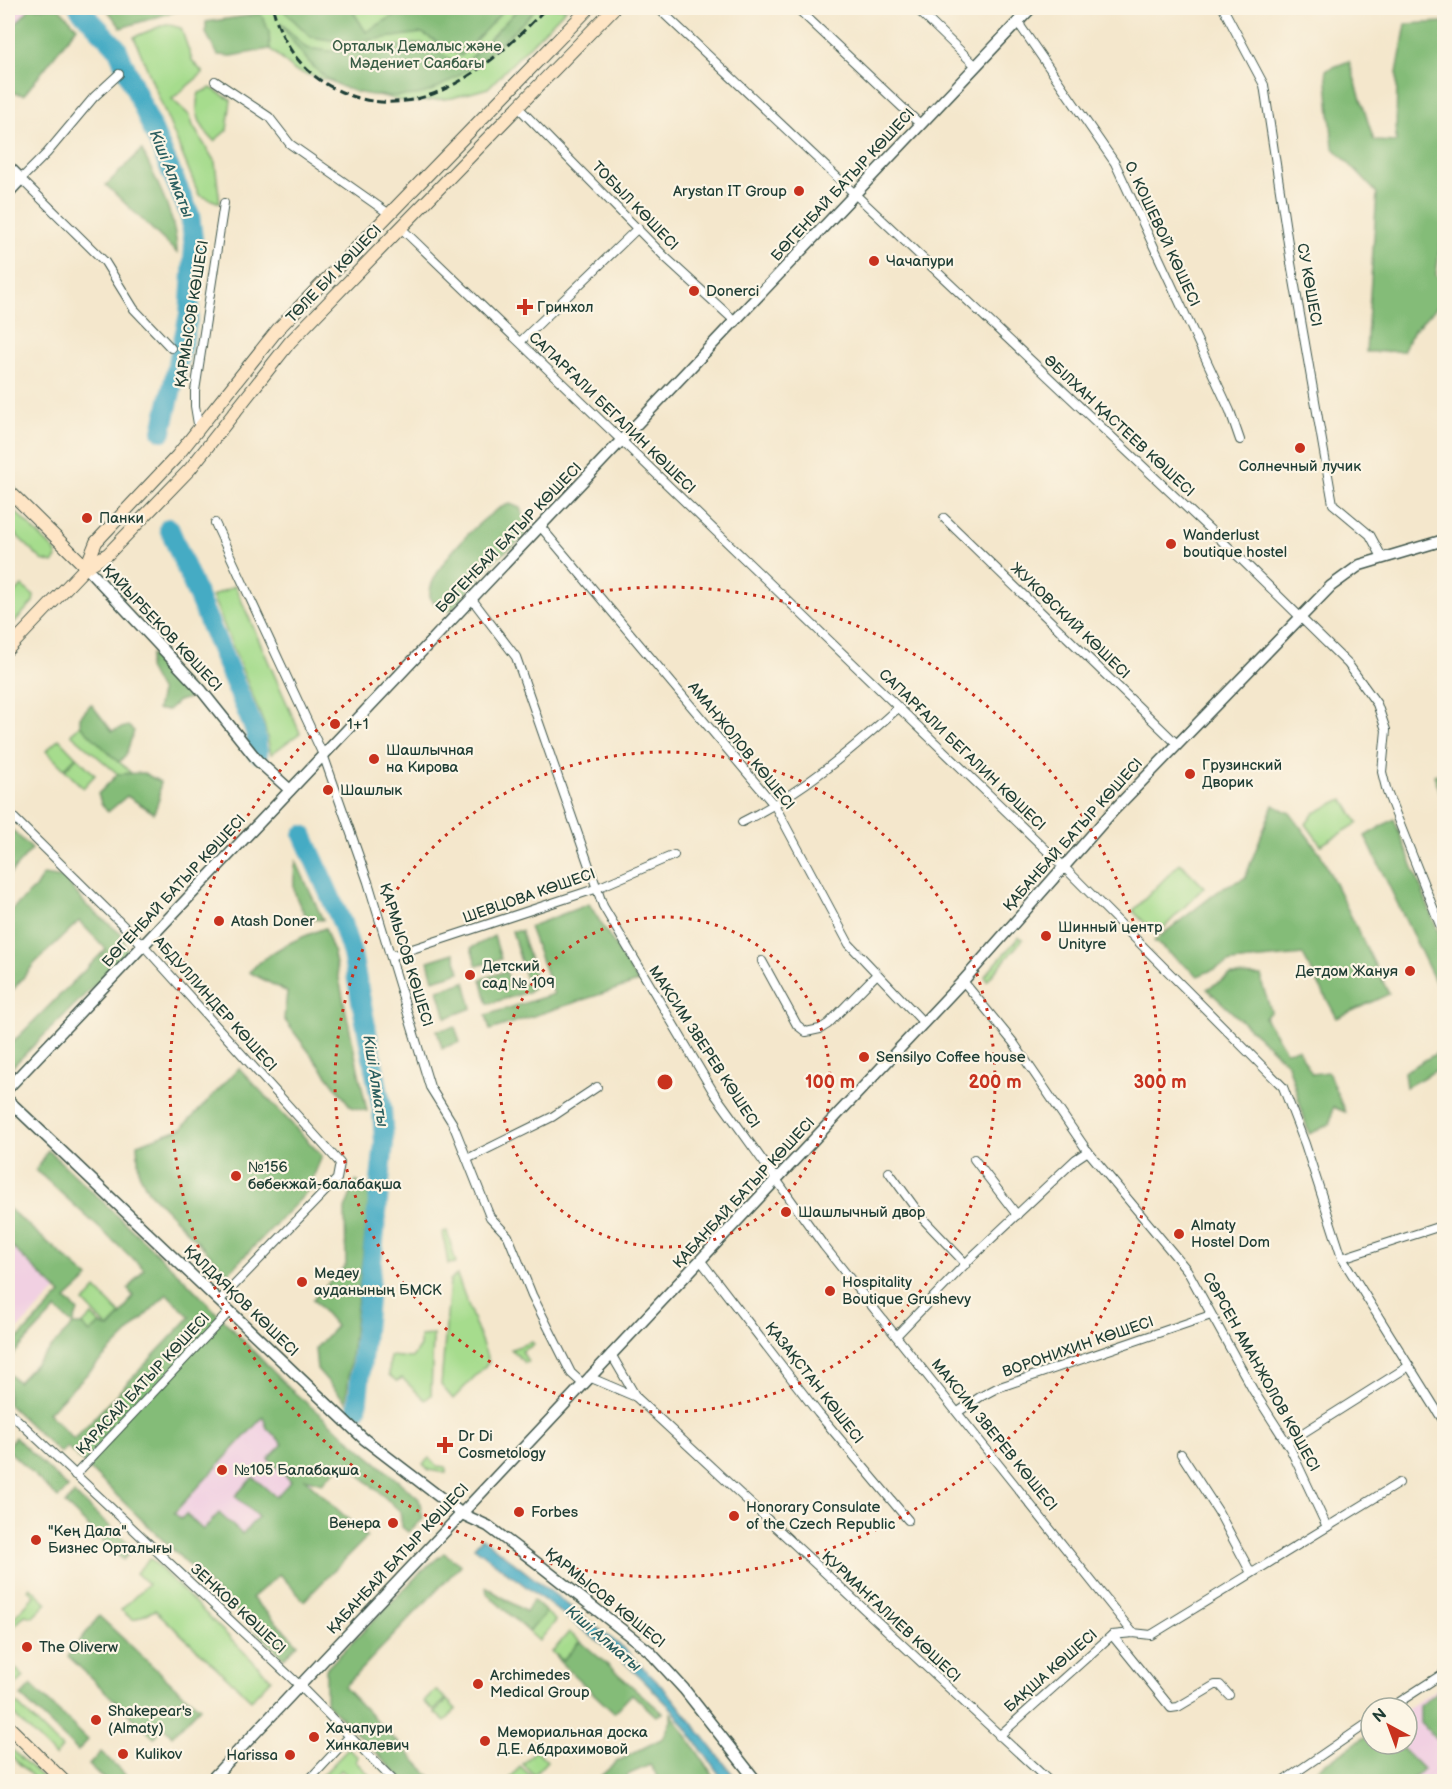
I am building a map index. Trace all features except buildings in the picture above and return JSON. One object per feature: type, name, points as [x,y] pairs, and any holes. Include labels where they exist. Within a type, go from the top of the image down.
[{"type":"main road","name":"ТӨЛЕ БИ КӨШЕСІ","points":[[86,567],[96,542],[199,430],[278,329],[589,8]]},
{"type":"main road","name":"ТӨЛЕ БИ КӨШЕСІ","points":[[8,649],[86,567],[108,554],[190,470],[290,342],[614,8]]},
{"type":"main road","name":"ҚАЙЫРБЕКОВ КӨШЕСІ","points":[[8,490],[86,567]]},
{"type":"main road","points":[[8,1726],[65,1782]]},
{"type":"street","name":"ӘБІЛХАН ҚАСТЕЕВ КӨШЕСІ","points":[[658,8],[1348,664],[1377,704],[1386,730],[1382,772],[1387,792],[1444,935]]},
{"type":"street","points":[[797,8],[920,124]]},
{"type":"street","points":[[915,8],[975,66]]},
{"type":"street","name":"СУ КӨШЕСІ","points":[[1223,8],[1264,85],[1291,263],[1333,504],[1370,535],[1382,557]]},
{"type":"street","name":"БӨГЕНБАЙ БАТЫР КӨШЕСІ","points":[[8,1088],[290,790],[324,757],[471,598],[736,322],[1023,12]]},
{"type":"street","name":"О. КОШЕВОЙ КӨШЕСІ","points":[[1023,12],[1021,27],[1115,163],[1230,411],[1240,440]]},
{"type":"street","points":[[8,194],[118,74]]},
{"type":"street","points":[[215,81],[269,117],[290,144],[388,213]]},
{"type":"street","name":"ТОБЫЛ КӨШЕСІ","points":[[518,107],[665,257],[736,322]]},
{"type":"street","points":[[8,166],[105,262],[134,309],[171,348]]},
{"type":"street","name":"ҚАРМЫСОВ КӨШЕСІ","points":[[199,430],[195,391],[224,203]]},
{"type":"street","name":"САПАРҒАЛИ БЕГАЛИН КӨШЕСІ","points":[[400,227],[1063,866],[1283,1087],[1305,1144],[1342,1258],[1444,1422]]},
{"type":"street","points":[[520,342],[638,228]]},
{"type":"street","name":"ЖУКОВСКИЙ КӨШЕСІ","points":[[945,518],[1177,744]]},
{"type":"street","name":"ҚАРМЫСОВ КӨШЕСІ","points":[[215,523],[324,757],[391,957],[430,1087],[453,1124],[490,1217],[508,1236],[532,1296],[571,1373],[586,1380]]},
{"type":"street","name":"АМАНЖОЛОВ КӨШЕСІ","points":[[540,526],[775,806],[818,882],[843,933],[876,975],[924,1023]]},
{"type":"street","name":"ҚАБАНБАЙ БАТЫР КӨШЕСІ","points":[[213,1777],[586,1380],[777,1181],[963,981],[1063,866],[1331,585],[1360,565],[1444,540]]},
{"type":"street","name":"ҚАЙЫРБЕКОВ КӨШЕСІ","points":[[86,567],[202,691],[258,761],[290,790]]},
{"type":"street","name":"МАКСИМ ЗВЕРЕВ КӨШЕСІ","points":[[471,598],[516,657],[595,889],[644,980],[714,1094],[789,1200],[1134,1633]]},
{"type":"street","points":[[742,822],[775,806],[834,766],[898,708]]},
{"type":"street","name":"АБДУЛЛИНДЕР КӨШЕСІ","points":[[8,812],[144,946],[335,1157],[340,1163],[340,1170]]},
{"type":"street","name":"ШЕВЦОВА КӨШЕСІ","points":[[391,957],[595,889],[674,855]]},
{"type":"street","points":[[762,961],[797,1024],[806,1032],[820,1029],[828,1024],[876,975]]},
{"type":"street","name":"СӘРСЕН АМАНЖОЛОВ КӨШЕСІ","points":[[963,981],[1013,1041],[1088,1151],[1200,1288],[1211,1315],[1253,1390],[1287,1443],[1327,1527]]},
{"type":"street","points":[[467,1159],[552,1117],[597,1087]]},
{"type":"street","name":"ҚАЛДАЯҚОВ КӨШЕСІ","points":[[8,1100],[364,1439],[462,1514]]},
{"type":"street","points":[[896,1336],[966,1264],[1076,1159],[1088,1151]]},
{"type":"street","points":[[975,1158],[1017,1215]]},
{"type":"street","name":"ҚАРАСАЙ БАТЫР КӨШЕСІ","points":[[219,1301],[337,1179],[340,1170]]},
{"type":"street","points":[[889,1172],[924,1220],[966,1264]]},
{"type":"street","points":[[1342,1258],[1444,1225]]},
{"type":"street","name":"ҚАЗАҚСТАН КӨШЕСІ","points":[[701,1261],[818,1413],[908,1520]]},
{"type":"street","name":"ҚАРАСАЙ БАТЫР КӨШЕСІ","points":[[75,1475],[230,1311]]},
{"type":"street","name":"ВОРОНИХИН КӨШЕСІ","points":[[958,1412],[980,1396],[997,1388],[1211,1315]]},
{"type":"street","points":[[611,1354],[636,1397]]},
{"type":"street","points":[[1287,1443],[1409,1366]]},
{"type":"street","points":[[586,1380],[636,1397]]},
{"type":"street","name":"ҚУРМАНҒАЛИЕВ КӨШЕСІ","points":[[636,1397],[1050,1782]]},
{"type":"street","name":"ЗЕНКОВ КӨШЕСІ","points":[[8,1411],[300,1686],[395,1782]]},
{"type":"street","points":[[1181,1454],[1218,1511],[1251,1573]]},
{"type":"street","name":"БАҚША КӨШЕСІ","points":[[999,1736],[1112,1635],[1134,1633],[1151,1635],[1399,1483]]},
{"type":"street","name":"ҚАРМЫСОВ КӨШЕСІ","points":[[462,1514],[496,1532],[648,1650],[684,1689],[757,1782]]},
{"type":"street","points":[[1112,1635],[1171,1708],[1178,1707],[1215,1685],[1220,1685],[1229,1695]]},
{"type":"street","points":[[1409,1696],[1444,1673]]},
{"type":"street","points":[[1282,1782],[1359,1729]]},
{"type":"street","points":[[307,1782],[349,1737]]},
{"type":"street","points":[[213,1777],[226,1782]]},
{"type":"shaded area","points":[[8,8],[59,8],[8,62]]},
{"type":"shaded area","points":[[8,1212],[73,1273],[8,1339]]},
{"type":"shaded area","name":"№105 Балабақша","points":[[230,1356],[334,1457],[213,1583],[110,1482]]},
{"type":"shaded area","points":[[1444,1684],[1444,1781],[1299,1782],[1359,1741],[1359,1756],[1419,1756],[1419,1701]]},
{"type":"green space","points":[[30,8],[59,8],[77,27],[24,95],[8,92],[8,33]]},
{"type":"green space","points":[[106,8],[242,8],[183,9],[121,28]]},
{"type":"green space","name":"Орталық Демалыс және Мәдениет Саябағы","points":[[250,8],[567,8],[488,88],[452,98],[407,103],[295,71],[258,38]]},
{"type":"green space","points":[[281,8],[351,8],[366,32],[407,8],[506,8],[461,56],[422,33],[349,43],[311,37]]},
{"type":"green space","points":[[519,8],[537,8],[501,43],[462,74],[428,92],[408,96],[372,95],[354,91],[325,77],[302,54],[280,22],[306,48],[345,53],[421,43],[463,66]]},
{"type":"green space","points":[[261,14],[269,32],[270,49],[232,56],[218,55],[206,33],[206,22]]},
{"type":"green space","points":[[1444,22],[1444,219],[1436,275],[1444,281],[1444,300],[1414,330],[1403,351],[1366,352],[1377,193],[1333,147],[1326,70],[1349,61],[1374,141],[1396,142],[1397,73],[1406,24]]},
{"type":"green space","points":[[166,24],[181,28],[192,60],[203,73],[172,99],[190,116],[193,126],[215,162],[220,203],[199,195],[134,37]]},
{"type":"green space","points":[[211,88],[231,100],[227,130],[214,141],[205,130],[197,113],[199,93]]},
{"type":"green space","points":[[142,150],[170,213],[177,253],[106,185]]},
{"type":"green space","points":[[510,504],[520,508],[527,525],[523,539],[497,558],[452,610],[447,611],[437,605],[430,596],[431,585],[448,557],[488,516]]},
{"type":"green space","points":[[16,512],[55,551],[57,558],[53,563],[42,560],[8,527],[8,521]]},
{"type":"green space","points":[[22,586],[34,596],[33,602],[8,629],[8,601]]},
{"type":"green space","points":[[235,586],[300,733],[271,754],[264,724],[212,596]]},
{"type":"green space","points":[[151,654],[194,690],[189,698],[178,701],[168,710],[157,710],[161,692],[148,668]]},
{"type":"green space","points":[[91,704],[112,731],[128,726],[134,731],[125,757],[118,762],[80,725],[80,717]]},
{"type":"green space","points":[[80,725],[131,773],[118,774],[71,734]]},
{"type":"green space","points":[[59,739],[76,757],[64,769],[46,751]]},
{"type":"green space","points":[[77,757],[95,775],[83,788],[65,770]]},
{"type":"green space","points":[[1444,772],[1444,803],[1434,775]]},
{"type":"green space","points":[[144,773],[160,782],[159,799],[154,813],[127,796],[108,812],[98,794],[118,774]]},
{"type":"green space","points":[[1343,799],[1358,823],[1321,845],[1306,824],[1314,813]]},
{"type":"green space","points":[[1273,805],[1290,813],[1320,853],[1389,994],[1337,1018],[1303,955],[1231,962],[1198,976],[1154,941],[1224,887],[1245,878]]},
{"type":"green space","points":[[1394,819],[1444,947],[1444,1000],[1365,836]]},
{"type":"green space","points":[[8,826],[32,849],[8,876]]},
{"type":"green space","points":[[296,861],[323,920],[308,919],[299,904],[294,891]]},
{"type":"green space","points":[[1180,863],[1204,887],[1157,935],[1133,911]]},
{"type":"green space","points":[[43,875],[64,878],[86,905],[121,934],[128,952],[8,1071],[8,1041],[12,1043],[106,949],[79,921],[35,963],[8,996],[10,911],[35,888]]},
{"type":"green space","points":[[589,904],[638,982],[490,1030],[486,1015],[554,994],[529,927]]},
{"type":"green space","points":[[325,928],[333,950],[367,1111],[351,1107],[284,1019],[287,992],[249,972],[266,957],[285,946]]},
{"type":"green space","points":[[512,931],[521,931],[537,984],[528,992],[488,1004],[481,979],[506,971],[511,988],[527,983]]},
{"type":"green space","points":[[494,936],[501,959],[477,966],[471,948]]},
{"type":"green space","points":[[1019,937],[1023,939],[987,981],[985,976]]},
{"type":"green space","points":[[454,953],[460,972],[433,980],[428,961]]},
{"type":"green space","points":[[1231,975],[1262,976],[1262,984],[1271,1011],[1265,1018],[1286,1051],[1298,1049],[1312,1074],[1328,1072],[1345,1112],[1333,1107],[1330,1124],[1309,1134],[1288,1064],[1207,989]]},
{"type":"green space","points":[[465,982],[472,1008],[446,1018],[438,990]]},
{"type":"green space","points":[[455,1027],[460,1042],[442,1048],[437,1030]]},
{"type":"green space","points":[[1444,1049],[1444,1066],[1406,1087],[1404,1072]]},
{"type":"green space","name":"№156 бөбекжай-балабақша","points":[[239,1068],[322,1156],[307,1192],[228,1273],[148,1191],[139,1173],[137,1144],[182,1128]]},
{"type":"green space","points":[[48,1150],[184,1279],[289,1388],[419,1499],[423,1519],[408,1532],[402,1527],[400,1511],[345,1462],[322,1483],[304,1478],[367,1537],[304,1601],[280,1574],[252,1598],[298,1644],[284,1658],[67,1447],[60,1453],[8,1404],[8,1373],[18,1382],[73,1325],[82,1325],[90,1333],[100,1324],[109,1328],[133,1296],[128,1289],[144,1269],[36,1170]],"holes":[[[167,1294],[190,1317],[74,1439],[48,1413]],[[263,1417],[267,1428],[283,1444],[268,1459],[291,1481],[276,1497],[253,1477],[235,1496],[258,1517],[242,1534],[219,1513],[203,1530],[186,1514],[181,1519],[174,1513]]]},
{"type":"green space","points":[[356,1181],[370,1191],[346,1402],[317,1369],[315,1349],[336,1326],[313,1299],[346,1265],[345,1209]]},
{"type":"green space","points":[[8,1208],[89,1278],[66,1299],[78,1311],[73,1325],[56,1309],[8,1360],[8,1349],[61,1294],[8,1243]]},
{"type":"green space","points":[[447,1231],[456,1263],[448,1264],[443,1232]]},
{"type":"green space","points":[[457,1275],[489,1362],[453,1399],[441,1385],[450,1280]]},
{"type":"green space","points":[[96,1289],[121,1315],[108,1328],[84,1302]]},
{"type":"green space","points":[[92,1315],[100,1324],[90,1333],[82,1325]]},
{"type":"green space","points":[[433,1335],[431,1395],[425,1400],[402,1378],[397,1381],[389,1375],[390,1356],[412,1358],[420,1346],[420,1336]]},
{"type":"green space","points":[[532,1342],[534,1345],[522,1351],[528,1362],[525,1363],[511,1349]]},
{"type":"green space","points":[[15,1437],[68,1488],[58,1498],[8,1450],[8,1446]]},
{"type":"green space","points":[[429,1458],[437,1466],[446,1467],[446,1473],[429,1470],[423,1464]]},
{"type":"green space","points":[[74,1494],[134,1548],[123,1560],[65,1504]]},
{"type":"green space","points":[[444,1553],[461,1565],[344,1687],[435,1781],[405,1781],[326,1703],[326,1669],[422,1571]]},
{"type":"green space","points":[[150,1558],[271,1679],[251,1700],[155,1610],[133,1620],[121,1610],[148,1584],[136,1573]]},
{"type":"green space","points":[[30,1587],[47,1603],[33,1617],[25,1615],[8,1633],[8,1624],[34,1596],[28,1589]]},
{"type":"green space","points":[[486,1587],[526,1612],[533,1600],[546,1612],[529,1632],[487,1594]]},
{"type":"green space","points":[[546,1612],[556,1621],[539,1641],[529,1632]]},
{"type":"green space","points":[[99,1616],[176,1688],[200,1707],[172,1736],[164,1727],[154,1738],[68,1656]]},
{"type":"green space","points":[[569,1632],[580,1641],[563,1661],[552,1652]]},
{"type":"green space","points":[[580,1641],[663,1713],[656,1716],[632,1694],[614,1713],[559,1661],[555,1654],[563,1661]]},
{"type":"green space","points":[[8,1661],[24,1677],[13,1688],[8,1683]]},
{"type":"green space","points":[[31,1685],[88,1740],[78,1751],[21,1696]]},
{"type":"green space","points":[[1444,1686],[1444,1747],[1420,1722],[1420,1706]]},
{"type":"green space","points":[[436,1690],[446,1699],[434,1711],[424,1702]]},
{"type":"green space","points":[[8,1695],[62,1748],[55,1756],[8,1709]]},
{"type":"green space","points":[[447,1700],[456,1709],[445,1722],[435,1713]]},
{"type":"green space","points":[[671,1713],[717,1781],[661,1781],[650,1765],[627,1775],[628,1781],[595,1781],[618,1761],[663,1738],[671,1721]]},
{"type":"green space","points":[[1359,1741],[1359,1756],[1410,1756],[1423,1769],[1410,1781],[1299,1781]]},
{"type":"green space","points":[[8,1746],[46,1781],[37,1781],[8,1753]]},
{"type":"green space","points":[[348,1749],[358,1757],[356,1762],[375,1781],[354,1781],[341,1770],[330,1781],[317,1781]]},
{"type":"green space","points":[[536,1750],[547,1761],[534,1775],[523,1764]]},
{"type":"green space","points":[[101,1752],[132,1781],[106,1781],[89,1765]]},
{"type":"green space","points":[[520,1766],[532,1777],[528,1781],[508,1781]]},
{"type":"water","points":[[482,1538],[627,1651],[672,1697],[738,1781],[724,1781],[673,1710],[620,1658],[474,1547]]},
{"type":"waterway","name":"Кіші Алматы","points":[[79,8],[117,48],[190,215],[194,247],[189,315],[162,431]]},
{"type":"waterway","name":"Кіші Алматы","points":[[169,528],[255,731],[258,753]]},
{"type":"waterway","name":"Кіші Алматы","points":[[303,835],[342,923],[352,954],[382,1109],[384,1142],[357,1409]]},
{"type":"railway","points":[[273,8],[285,41],[299,61],[316,77],[358,98],[389,102],[418,98],[447,88],[474,72],[500,53],[546,8]]},
{"type":"place","name":"Arystan IT Group","points":[[799,191]]},
{"type":"place","name":"Чачапури","points":[[874,261]]},
{"type":"place","name":"Donerci","points":[[694,291]]},
{"type":"place","name":"Гринхол","points":[[525,307]]},
{"type":"place","name":"Солнечный лучик","points":[[1300,448]]},
{"type":"place","name":"Панки","points":[[87,518]]},
{"type":"place","name":"Wanderlust boutique hostel","points":[[1171,544]]},
{"type":"place","name":"1+1","points":[[335,724]]},
{"type":"place","name":"Шашлычная на Кирова","points":[[374,759]]},
{"type":"place","name":"Грузинский Дворик","points":[[1190,774]]},
{"type":"place","name":"Шашлык","points":[[328,790]]},
{"type":"place","name":"Atash Doner","points":[[219,921]]},
{"type":"place","name":"Шинный центр Unityre","points":[[1046,936]]},
{"type":"place","name":"Детдом Жануя","points":[[1410,971]]},
{"type":"place","name":"Детский сад № 109","points":[[470,975]]},
{"type":"place","name":"Sensilyo Coffee house","points":[[864,1057]]},
{"type":"place","name":"№156 бөбекжай-балабақша","points":[[236,1176]]},
{"type":"place","name":"Шашлычный двор","points":[[786,1212]]},
{"type":"place","name":"Almaty Hostel Dom","points":[[1179,1234]]},
{"type":"place","name":"Медеу ауданының БМСК","points":[[302,1282]]},
{"type":"place","name":"Hospitality Boutique Grushevy","points":[[830,1291]]},
{"type":"place","name":"Dr Di Cosmetology","points":[[445,1445]]},
{"type":"place","name":"№105 Балабақша","points":[[222,1470]]},
{"type":"place","name":"Forbes","points":[[519,1512]]},
{"type":"place","name":"Honorary Consulate of the Czech Republic","points":[[734,1516]]},
{"type":"place","name":"Венера","points":[[393,1523]]},
{"type":"place","name":"\"Кең Дала\" Бизнес Орталығы","points":[[36,1540]]},
{"type":"place","name":"The Oliverw","points":[[27,1647]]},
{"type":"place","name":"Archimedes Medical Group","points":[[478,1684]]},
{"type":"place","name":"Shakepear's (Almaty)","points":[[96,1720]]},
{"type":"place","name":"Хачапури Хинкалевич","points":[[314,1737]]},
{"type":"place","name":"Мемориальная доска Д.Е. Абдрахимовой","points":[[485,1741]]},
{"type":"place","name":"Kulikov","points":[[123,1754]]},
{"type":"place","name":"Harissa","points":[[290,1755]]}]
